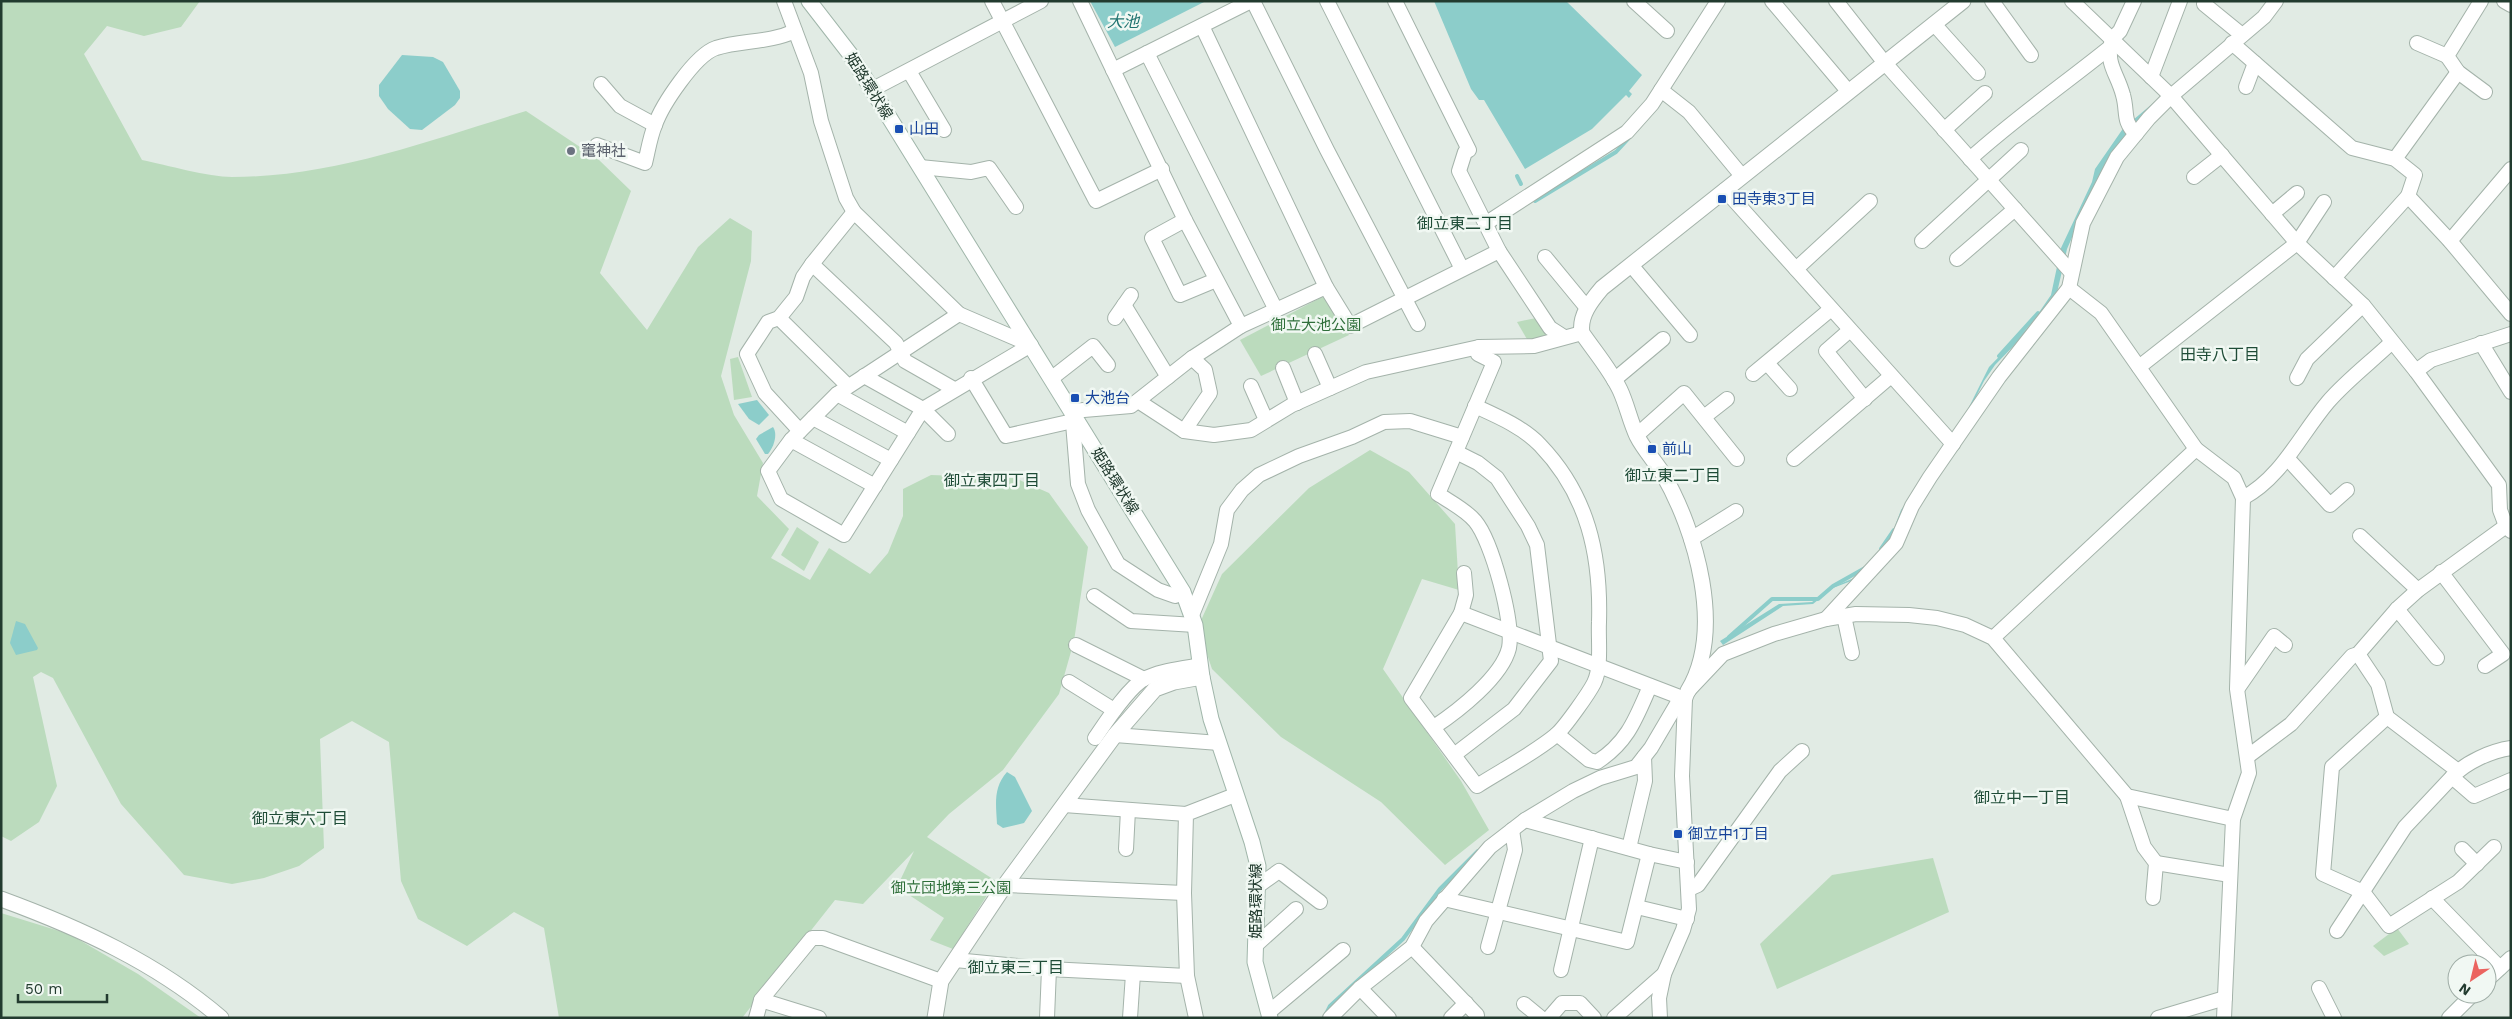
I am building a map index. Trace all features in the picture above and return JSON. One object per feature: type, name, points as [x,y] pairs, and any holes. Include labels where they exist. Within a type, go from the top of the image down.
[{"type":"street","points":[[784,1],[811,73],[821,121],[843,189],[854,212],[959,314],[1031,345]]},
{"type":"street","name":"姫路環状線","points":[[809,1],[850,54],[1052,378],[1072,416],[1183,592],[1194,620],[1201,671],[1219,743],[1252,842],[1258,866],[1255,962],[1269,1015]]},
{"type":"street","points":[[992,1],[1096,201],[1162,169]]},
{"type":"street","points":[[871,90],[1041,1]]},
{"type":"street","points":[[1080,1],[1185,220],[1240,326]]},
{"type":"street","points":[[1113,70],[1252,1],[1418,324]]},
{"type":"street","points":[[1327,1],[1462,270]]},
{"type":"street","points":[[1394,1],[1469,150],[1465,152],[1458,170],[1485,224],[1499,251],[1550,328],[1564,337]]},
{"type":"street","points":[[1485,224],[1627,132],[1661,90],[1718,1]]},
{"type":"street","points":[[1772,1],[1848,91]]},
{"type":"street","points":[[1836,1],[1884,62],[2071,272]]},
{"type":"street","points":[[1330,1018],[1360,988],[1412,947],[1426,922],[1490,847],[1525,820],[1600,778],[1636,767],[1682,696],[1699,665],[1706,618],[1703,586],[1691,539],[1662,474],[1637,435],[1614,380],[1582,334],[1582,320],[1587,308],[1602,288],[1963,1]]},
{"type":"street","points":[[1992,1],[2032,55]]},
{"type":"street","points":[[2072,1],[2110,43],[2168,93],[2297,243],[2363,305],[2416,371],[2500,485],[2500,510],[2508,528],[2441,572],[2418,590],[2398,609],[2358,654],[2352,656],[2291,724],[2247,756]]},
{"type":"street","points":[[1970,159],[2010,123],[2026,114],[2110,43],[2120,32],[2134,1]]},
{"type":"street","points":[[2151,77],[2180,1]]},
{"type":"street","points":[[1826,619],[1896,543],[1912,506],[1949,442],[2069,288],[2083,223],[2132,130],[2168,93],[2237,36],[2264,17],[2276,1]]},
{"type":"street","points":[[2447,56],[2481,1]]},
{"type":"street","points":[[2504,1],[2511,4]]},
{"type":"street","points":[[1636,2],[1667,32]]},
{"type":"street","points":[[2204,4],[2237,36],[2255,63],[2352,148],[2395,159],[2415,175],[2408,196],[2334,278]]},
{"type":"street","points":[[1934,24],[1971,70]]},
{"type":"street","points":[[1202,26],[1326,287],[1350,326],[1499,251]]},
{"type":"street","points":[[597,145],[645,163],[655,125],[688,71],[715,48],[778,38],[795,31]]},
{"type":"street","points":[[2110,43],[2109,61],[2123,94],[2132,130]]},
{"type":"street","points":[[2417,43],[2447,56],[2458,72],[2485,92]]},
{"type":"street","points":[[1147,53],[1276,310]]},
{"type":"street","points":[[2246,87],[2255,63]]},
{"type":"street","points":[[908,71],[944,130]]},
{"type":"street","points":[[2395,159],[2458,72]]},
{"type":"street","points":[[601,84],[620,106],[655,125]]},
{"type":"street","points":[[1661,90],[1690,112],[1742,176]]},
{"type":"street","points":[[1944,130],[1985,93]]},
{"type":"street","points":[[1922,241],[2021,150]]},
{"type":"street","points":[[2194,177],[2222,155]]},
{"type":"street","points":[[920,167],[971,172],[989,168],[1016,207]]},
{"type":"street","points":[[2450,241],[2511,169]]},
{"type":"street","points":[[1724,190],[1949,442]]},
{"type":"street","points":[[2272,214],[2297,193]]},
{"type":"street","points":[[2408,196],[2450,241],[2511,314]]},
{"type":"street","points":[[1796,269],[1870,201]]},
{"type":"street","points":[[2139,368],[2297,243],[2324,202]]},
{"type":"street","points":[[1957,259],[2015,209]]},
{"type":"street","points":[[854,212],[803,277],[796,297],[779,318],[768,322],[747,354],[765,394],[795,435],[875,486]]},
{"type":"street","points":[[1185,220],[1152,238],[1180,295],[1216,280]]},
{"type":"street","points":[[1545,256],[1587,308]]},
{"type":"street","points":[[812,264],[896,343],[899,352],[905,360],[954,390]]},
{"type":"street","points":[[1631,265],[1690,335]]},
{"type":"street","points":[[971,378],[1006,436],[1072,416],[1131,406],[1192,358],[1240,326],[1326,287]]},
{"type":"street","points":[[2069,288],[2101,313],[2196,449],[2234,478],[2243,498],[2238,688],[2250,773],[2233,819],[2224,1018]]},
{"type":"street","points":[[1115,318],[1127,300],[1168,377]]},
{"type":"street","points":[[2297,378],[2302,355],[2363,305]]},
{"type":"street","points":[[1753,374],[1831,308]]},
{"type":"street","points":[[959,314],[843,390],[795,435],[768,471],[781,499],[844,535],[923,409],[971,378],[1031,345]]},
{"type":"street","points":[[779,318],[843,390],[908,433]]},
{"type":"street","points":[[1850,330],[1826,351],[1865,399]]},
{"type":"street","points":[[1138,401],[1184,431],[1214,435],[1251,430],[1297,402],[1366,372],[1479,347],[1534,346],[1582,334]]},
{"type":"street","points":[[2416,371],[2431,360],[2511,334]]},
{"type":"street","points":[[1614,380],[1664,339]]},
{"type":"street","points":[[2243,498],[2260,489],[2288,459],[2328,402],[2392,342]]},
{"type":"street","points":[[2481,343],[2508,395]]},
{"type":"street","points":[[1052,378],[1093,346],[1108,365]]},
{"type":"street","points":[[1434,727],[1459,711],[1499,668],[1508,648],[1509,632],[1495,558],[1476,521],[1438,494],[1494,362],[1478,354],[1479,347]]},
{"type":"street","points":[[1314,354],[1330,388]]},
{"type":"street","points":[[1184,431],[1210,393],[1205,370],[1192,358]]},
{"type":"street","points":[[1767,363],[1790,389]]},
{"type":"street","points":[[1283,368],[1297,402]]},
{"type":"street","points":[[864,376],[923,409],[948,434]]},
{"type":"street","points":[[1794,460],[1891,376]]},
{"type":"street","points":[[1251,386],[1266,420]]},
{"type":"street","points":[[1637,435],[1684,393],[1737,458]]},
{"type":"street","points":[[1704,417],[1727,398]]},
{"type":"street","points":[[1464,572],[1466,594],[1461,613],[1411,698],[1476,786],[1557,734],[1595,682],[1598,666],[1600,587],[1598,562],[1584,512],[1567,480],[1539,444],[1507,421],[1475,406]]},
{"type":"street","points":[[1072,416],[1078,484],[1088,510],[1118,564],[1158,590],[1175,596],[1183,592]]},
{"type":"street","points":[[812,418],[891,460]]},
{"type":"street","points":[[1094,596],[1130,621],[1194,620],[1221,544],[1227,510],[1242,490],[1259,475],[1299,456],[1352,437],[1384,422],[1410,421],[1462,437]]},
{"type":"street","points":[[1993,638],[2196,449]]},
{"type":"street","points":[[1454,755],[1496,725],[1514,709],[1551,661],[1537,546],[1528,526],[1496,478],[1478,463],[1456,452]]},
{"type":"street","points":[[2288,459],[2330,505],[2347,490]]},
{"type":"street","points":[[1691,539],[1736,511]]},
{"type":"street","points":[[2360,536],[2418,590]]},
{"type":"street","points":[[2441,572],[2503,654],[2485,666]]},
{"type":"street","points":[[2398,609],[2437,658]]},
{"type":"street","points":[[1461,613],[1650,686],[1682,696]]},
{"type":"street","points":[[1660,1018],[1659,998],[1664,974],[1687,919],[1689,889],[1682,776],[1682,696],[1723,654],[1774,634],[1826,619],[1856,614],[1909,615],[1937,618],[1965,625],[1993,638],[2126,796],[2144,847],[2156,863],[2153,898]]},
{"type":"street","points":[[1844,616],[1852,653]]},
{"type":"street","points":[[2238,688],[2274,636],[2285,645]]},
{"type":"street","points":[[1076,645],[1144,679]]},
{"type":"street","points":[[2358,654],[2378,684],[2387,717],[2455,774],[2474,796],[2511,780]]},
{"type":"street","points":[[1095,738],[1114,710],[1144,679],[1165,672],[1201,671]]},
{"type":"street","points":[[935,1018],[941,981],[1005,885],[1115,735],[1155,689],[1201,671]]},
{"type":"street","points":[[1069,682],[1114,710]]},
{"type":"street","points":[[1557,734],[1589,760],[1597,762],[1613,752],[1627,735],[1650,686]]},
{"type":"street","points":[[2387,717],[2332,767],[2323,874],[2363,892],[2389,926],[2458,882],[2494,847]]},
{"type":"street","points":[[1115,735],[1219,743]]},
{"type":"street","points":[[2337,931],[2404,827],[2455,774],[2497,750],[2511,748]]},
{"type":"street","points":[[1689,889],[1698,885],[1780,771],[1802,751]]},
{"type":"street","points":[[1629,848],[1645,781],[1644,757]]},
{"type":"street","points":[[1064,805],[1186,814],[1235,795]]},
{"type":"street","points":[[2126,796],[2233,819]]},
{"type":"street","points":[[1126,849],[1128,810]]},
{"type":"street","points":[[1186,814],[1184,893],[1187,976],[1196,1018]]},
{"type":"street","points":[[1525,820],[1650,854],[1687,862]]},
{"type":"street","points":[[1488,947],[1496,912],[1515,850],[1512,830]]},
{"type":"street","points":[[1561,970],[1592,838]]},
{"type":"street","points":[[2462,849],[2477,864]]},
{"type":"street","points":[[1444,899],[1627,942],[1650,854]]},
{"type":"street","points":[[2156,863],[2230,875]]},
{"type":"street","points":[[1258,886],[1279,871],[1320,902]]},
{"type":"street","points":[[1005,885],[1184,893]]},
{"type":"street","points":[[2432,898],[2500,968]]},
{"type":"street","points":[[1,899],[75,928],[107,943],[159,973],[221,1018]]},
{"type":"street","points":[[1637,907],[1687,919]]},
{"type":"street","points":[[1256,946],[1296,910]]},
{"type":"street","points":[[756,1018],[762,1000],[812,938],[823,938],[941,981]]},
{"type":"street","points":[[1412,947],[1477,1015]]},
{"type":"street","points":[[1269,1015],[1343,950]]},
{"type":"street","points":[[2497,971],[2511,958]]},
{"type":"street","points":[[955,960],[1049,969],[1187,976]]},
{"type":"street","points":[[1047,1018],[1049,969]]},
{"type":"street","points":[[1130,1018],[1133,974]]},
{"type":"street","points":[[1614,1018],[1664,974]]},
{"type":"street","points":[[1360,988],[1389,1018]]},
{"type":"street","points":[[2319,988],[2334,1018]]},
{"type":"street","points":[[2158,1018],[2225,998]]},
{"type":"street","points":[[762,1000],[819,1018]]},
{"type":"street","points":[[1451,1018],[1466,1003]]},
{"type":"street","points":[[1549,1018],[1562,1003],[1580,1004],[1594,1018]]},
{"type":"street","points":[[1524,1004],[1541,1018]]},
{"type":"street","points":[[2449,1018],[2463,1004]]},
{"type":"green space","name":"御立団地第三公園","points":[[1,1],[200,1],[181,27],[144,36],[107,26],[84,54],[142,160],[200,173],[232,177],[270,175],[344,164],[418,145],[526,111],[598,159],[631,191],[600,273],[647,330],[698,247],[730,218],[752,231],[751,261],[721,376],[734,415],[763,463],[757,496],[789,529],[771,558],[810,580],[829,548],[870,574],[888,553],[903,516],[903,489],[931,475],[1015,478],[1049,493],[1088,547],[1074,641],[1059,694],[1003,770],[949,814],[927,837],[996,881],[953,949],[930,940],[944,918],[897,887],[914,851],[863,904],[835,900],[742,1018],[559,1018],[544,928],[514,912],[467,946],[418,919],[401,881],[389,742],[352,721],[320,739],[324,848],[299,866],[264,878],[232,884],[184,875],[121,804],[53,678],[41,672],[33,677],[57,786],[39,822],[11,841],[1,836]]},
{"type":"green space","name":"御立大池公園","points":[[1322,297],[1331,301],[1349,335],[1261,376],[1240,340]]},
{"type":"green space","points":[[1536,318],[1549,338],[1528,341],[1517,322]]},
{"type":"green space","points":[[738,357],[752,397],[734,400],[730,359]]},
{"type":"green space","points":[[1370,450],[1409,472],[1455,524],[1459,590],[1422,579],[1383,669],[1461,781],[1489,830],[1445,865],[1381,802],[1281,737],[1212,669],[1198,627],[1222,574],[1309,488]]},
{"type":"green space","points":[[797,527],[819,542],[804,571],[781,555]]},
{"type":"green space","points":[[1933,858],[1949,912],[1777,989],[1760,944],[1832,875]]},
{"type":"green space","points":[[1,913],[69,934],[138,974],[201,1018],[1,1018]]},
{"type":"green space","points":[[2397,928],[2409,944],[2384,956],[2373,946]]},
{"type":"water","name":"大池","points":[[1090,1],[1206,1],[1115,47]]},
{"type":"water","points":[[1434,1],[1566,1],[1642,75],[1629,91],[1632,94],[1629,98],[1626,95],[1592,129],[1525,169],[1484,100],[1479,100],[1471,89]]},
{"type":"water","points":[[2271,1],[2274,1],[2261,15],[2151,108],[2103,166],[2067,249],[2057,293],[2037,322],[1995,365],[1984,381],[1961,427],[1903,513],[1894,536],[1880,558],[1859,578],[1833,588],[1813,604],[1783,606],[1723,645],[1720,641],[1779,604],[1812,602],[1830,588],[1859,576],[1879,557],[1890,539],[1901,510],[1959,427],[1989,367],[2031,324],[2051,295],[2061,248],[2092,182],[2095,169],[2122,130],[2130,122],[2126,94],[2112,60],[2111,49],[2114,49],[2114,61],[2127,89],[2133,120],[2249,23]]},
{"type":"water","points":[[402,55],[433,57],[443,62],[460,91],[460,98],[455,105],[422,130],[410,129],[388,109],[379,96],[379,85]]},
{"type":"water","points":[[757,400],[769,415],[759,425],[749,419],[738,404]]},
{"type":"water","points":[[773,427],[775,433],[774,444],[768,454],[765,454],[756,439],[759,435]]},
{"type":"water","points":[[16,621],[25,624],[38,648],[37,650],[16,655],[10,643]]},
{"type":"water","points":[[1007,772],[1015,777],[1032,811],[1024,823],[1003,828],[997,824],[996,796],[999,784]]},
{"type":"waterway","points":[[1535,201],[1616,152],[1628,139]]},
{"type":"waterway","points":[[2098,178],[2107,162]]},
{"type":"waterway","points":[[1517,176],[1521,184]]},
{"type":"waterway","points":[[1999,356],[2038,313]]},
{"type":"waterway","points":[[1881,549],[1894,530]]},
{"type":"waterway","points":[[1729,637],[1772,599],[1818,599],[1833,586],[1865,568]]},
{"type":"waterway","points":[[1326,1014],[1330,1006],[1403,939],[1440,889],[1478,851]]},
{"type":"place","name":"山田","points":[[899,129]]},
{"type":"place","name":"竃神社","points":[[571,151]]},
{"type":"place","name":"田寺東3丁目","points":[[1722,199]]},
{"type":"place","name":"大池台","points":[[1075,398]]},
{"type":"place","name":"前山","points":[[1652,449]]},
{"type":"place","name":"御立中1丁目","points":[[1678,834]]},
{"type":"district","name":"御立東二丁目","points":[[1465,223]]},
{"type":"district","name":"田寺八丁目","points":[[2220,354]]},
{"type":"district","name":"御立東二丁目","points":[[1673,475]]},
{"type":"district","name":"御立東四丁目","points":[[992,480]]},
{"type":"district","name":"御立中一丁目","points":[[2022,797]]},
{"type":"district","name":"御立東六丁目","points":[[300,818]]},
{"type":"district","name":"御立東三丁目","points":[[1016,967]]}]
